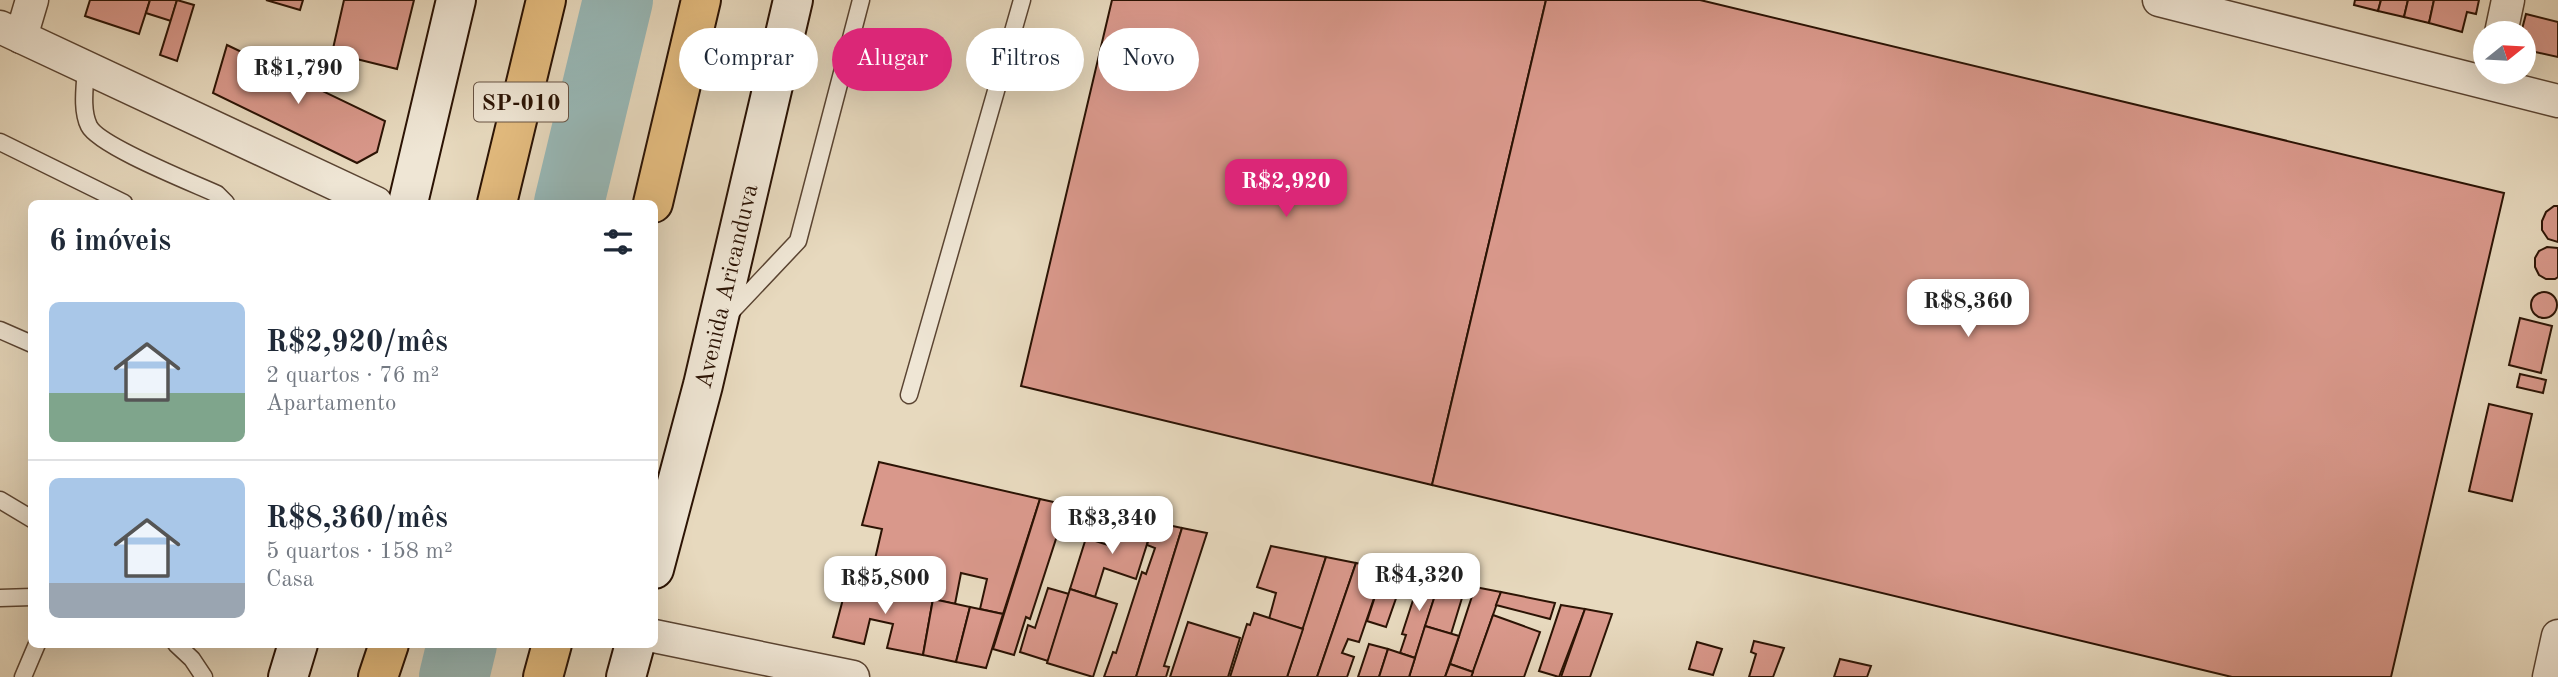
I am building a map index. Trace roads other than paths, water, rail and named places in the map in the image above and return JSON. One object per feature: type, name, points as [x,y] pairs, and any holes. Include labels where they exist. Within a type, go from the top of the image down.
[{"type":"highway","name":"SP-010","points":[[498,200],[545,0]]},
{"type":"highway","points":[[654,200],[701,0]]},
{"type":"highway","points":[[378,677],[388,648]]},
{"type":"highway","points":[[543,677],[551,648]]},
{"type":"main road","points":[[409,200],[456,0]]},
{"type":"main road","name":"Avenida Aricanduva","points":[[658,554],[717,327],[793,0]]},
{"type":"main road","points":[[288,677],[297,648]]},
{"type":"main road","points":[[626,677],[634,648]]},
{"type":"street","points":[[32,0],[10,32],[370,200]]},
{"type":"street","points":[[2159,0],[2473,74]]},
{"type":"street","points":[[2504,21],[2508,0]]},
{"type":"street","points":[[2508,84],[2558,101]]},
{"type":"street","points":[[2549,677],[2558,636]]},
{"type":"street","points":[[658,637],[793,671],[853,677]]},
{"type":"lane","points":[[717,327],[798,241],[861,0]]},
{"type":"lane","points":[[909,395],[1022,0]]},
{"type":"lane","points":[[86,68],[85,112],[90,129],[114,146],[217,194],[223,200]]},
{"type":"lane","points":[[0,142],[118,200]]},
{"type":"lane","points":[[0,330],[28,342]]},
{"type":"lane","points":[[0,500],[28,517]]},
{"type":"lane","points":[[0,598],[28,597]]},
{"type":"lane","points":[[23,677],[35,648]]},
{"type":"lane","points":[[180,648],[192,659],[204,677]]},
{"type":"waterway","points":[[570,200],[618,0]]},
{"type":"waterway","points":[[454,677],[461,648]]}]
